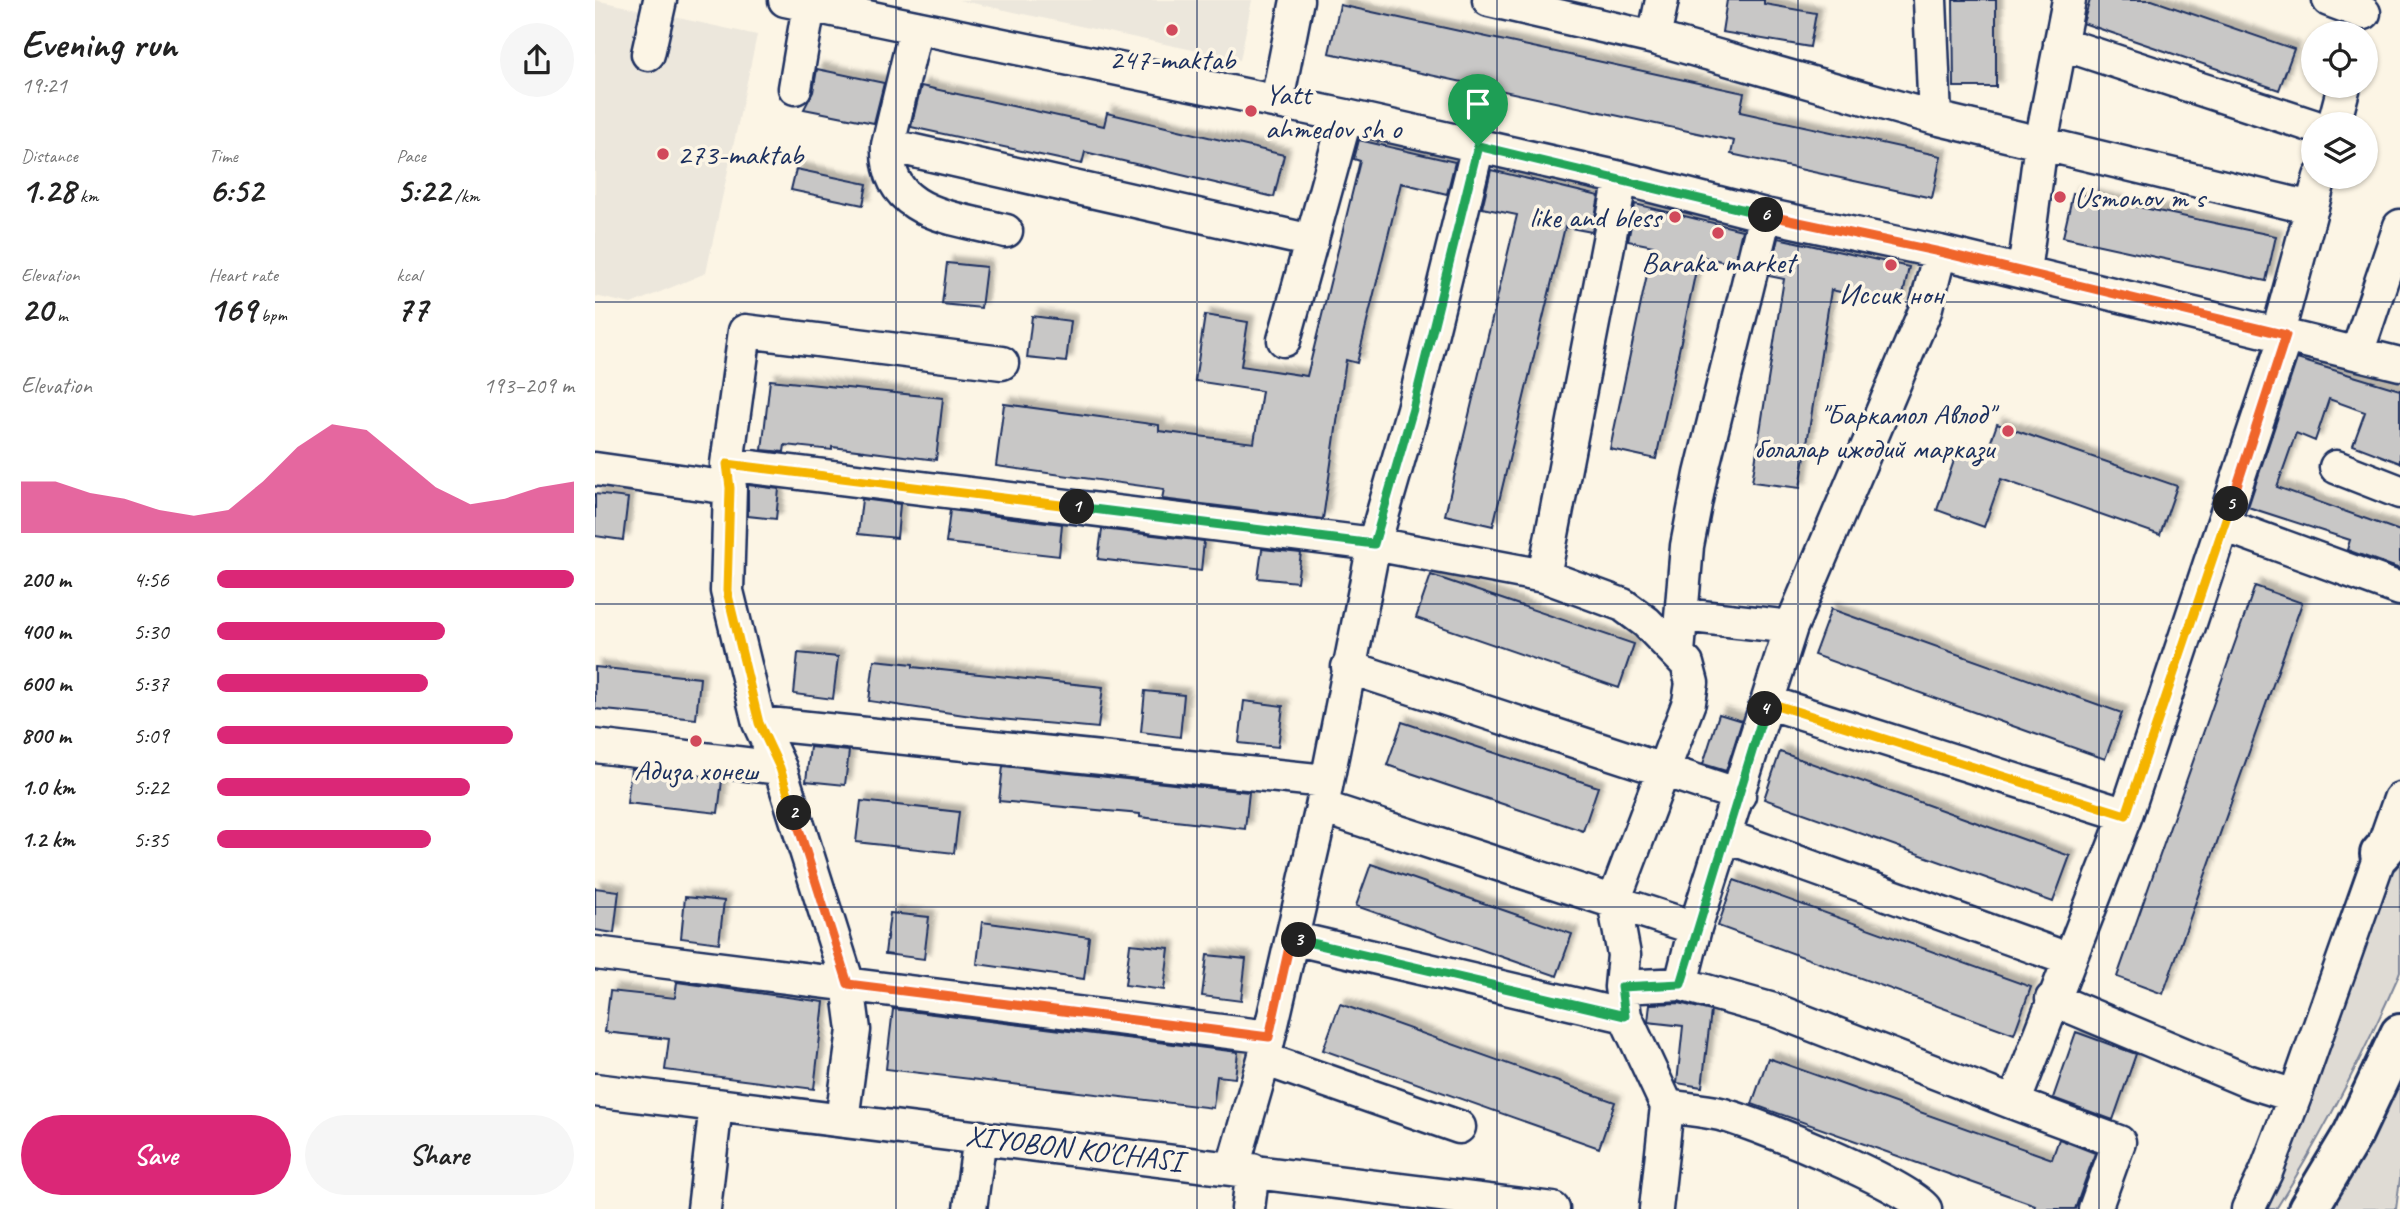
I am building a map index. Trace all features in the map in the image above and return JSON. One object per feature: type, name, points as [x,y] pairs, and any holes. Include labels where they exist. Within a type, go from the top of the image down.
[{"type":"main road","points":[[2308,1209],[2353,1134],[2400,1034]]},
{"type":"street","points":[[648,54],[660,0]]},
{"type":"street","points":[[1277,101],[1297,0]]},
{"type":"street","points":[[1489,0],[1654,38],[1935,118],[2312,208]]},
{"type":"street","points":[[1654,38],[1662,0]]},
{"type":"street","points":[[1930,0],[1935,118]]},
{"type":"street","points":[[2024,272],[2042,143],[2069,0]]},
{"type":"street","points":[[2329,0],[2363,15]]},
{"type":"street","points":[[795,88],[797,2],[1277,101],[1621,178],[1765,215],[1940,252],[2400,364]]},
{"type":"street","points":[[916,27],[888,145],[887,164],[894,183],[923,210],[1006,231]]},
{"type":"street","points":[[2060,43],[2301,122]]},
{"type":"street","points":[[1284,340],[1346,116]]},
{"type":"street","points":[[888,145],[1312,241]]},
{"type":"street","points":[[1248,1209],[1243,1169],[1266,1048],[1324,794],[1374,544],[1413,409],[1478,146]]},
{"type":"street","points":[[1543,576],[1621,178]]},
{"type":"street","points":[[2014,1103],[2052,999],[2126,815],[2224,525],[2282,334],[2317,189]]},
{"type":"street","points":[[1678,653],[1687,546],[1698,486],[1765,215]]},
{"type":"street","points":[[2357,353],[2400,226]]},
{"type":"street","points":[[1681,984],[1695,928],[1791,627],[1925,311],[1940,252]]},
{"type":"street","points":[[842,1120],[854,1030],[848,984],[780,768],[759,723],[727,591],[729,476],[745,331],[1002,363]]},
{"type":"street","points":[[2336,467],[2400,492]]},
{"type":"street","points":[[595,469],[729,476],[1374,544],[1543,576],[1623,605],[1678,653],[1690,670],[1692,689],[1665,770],[1614,901],[1624,955],[1623,1001],[1667,1106],[1656,1209]]},
{"type":"street","points":[[2224,525],[2400,589]]},
{"type":"street","points":[[1683,615],[1791,627]]},
{"type":"street","points":[[1348,667],[1739,795]]},
{"type":"street","points":[[1767,702],[2126,815]]},
{"type":"street","points":[[759,723],[1324,794],[1614,901],[1695,928]]},
{"type":"street","points":[[595,746],[780,768]]},
{"type":"street","points":[[2248,1209],[2266,1172],[2390,842],[2400,799]]},
{"type":"street","points":[[1725,836],[2068,959]]},
{"type":"street","points":[[1291,938],[1623,1001],[1681,984],[1777,1011],[2119,1142],[2095,1209]]},
{"type":"street","points":[[595,953],[848,984],[1266,1048],[1459,1127]]},
{"type":"street","points":[[2052,999],[2250,1082],[2295,1096]]},
{"type":"street","name":"XIYOBON KO'CHASI","points":[[595,1090],[1553,1209]]},
{"type":"street","points":[[704,1209],[716,1105]]},
{"type":"street","points":[[1667,1106],[1722,1115],[1873,1174],[1918,1200],[1925,1209]]},
{"type":"street","points":[[970,1209],[980,1137]]},
{"type":"shaded area","name":"273-maktab","points":[[595,0],[757,35],[706,273],[631,304],[595,296]]},
{"type":"shaded area","name":"247-maktab","points":[[958,0],[1252,0],[1240,60]]},
{"type":"shaded area","points":[[2400,862],[2400,971],[2397,979],[2355,1067],[2309,1153],[2276,1209],[2263,1209],[2322,1066],[2393,868]]},
{"type":"shaded area","points":[[2400,1081],[2400,1179],[2396,1209],[2329,1209],[2360,1158]]},
{"type":"building","points":[[1727,0],[1764,0],[1764,4],[1816,13],[1810,47],[1722,32]]},
{"type":"building","points":[[1953,0],[1996,0],[1996,87],[1954,87]]},
{"type":"building","points":[[2090,0],[2152,0],[2294,49],[2279,90],[2083,23]]},
{"type":"building","points":[[1340,5],[1744,93],[1740,112],[1941,156],[1932,198],[1731,154],[1734,141],[1329,53]]},
{"type":"building","points":[[817,69],[884,83],[874,123],[804,109],[813,92]]},
{"type":"building","points":[[921,86],[1104,126],[1107,113],[1284,155],[1274,197],[1085,152],[1082,164],[911,127]]},
{"type":"building","points":[[1359,140],[1455,162],[1447,194],[1401,183],[1357,363],[1346,360],[1323,519],[1162,499],[1164,489],[996,466],[1004,404],[1159,425],[1159,431],[1254,443],[1262,391],[1195,381],[1205,315],[1248,322],[1241,366],[1307,376],[1360,161],[1354,159]]},
{"type":"building","points":[[796,169],[867,184],[863,205],[791,190]]},
{"type":"building","points":[[1491,170],[1599,196],[1592,232],[1565,227],[1493,526],[1445,515],[1517,215],[1482,208]]},
{"type":"building","points":[[2073,193],[2276,236],[2266,281],[2063,237]]},
{"type":"building","points":[[1635,204],[1742,230],[1734,264],[1699,256],[1656,459],[1610,449],[1653,246],[1628,241]]},
{"type":"building","points":[[1778,238],[1909,267],[1901,305],[1831,290],[1800,488],[1752,482],[1784,279],[1769,276]]},
{"type":"building","points":[[947,263],[986,267],[981,308],[942,304]]},
{"type":"building","points":[[1032,316],[1071,321],[1066,362],[1027,358]]},
{"type":"building","points":[[2297,359],[2400,390],[2400,463],[2353,445],[2365,412],[2329,399],[2315,441],[2296,433],[2277,487],[2400,531],[2400,569],[2347,550],[2350,540],[2248,507]]},
{"type":"building","points":[[770,380],[943,398],[936,460],[832,447],[832,450],[785,445],[784,452],[762,450]]},
{"type":"building","points":[[1997,424],[2177,486],[2160,535],[2001,479],[1984,527],[1937,510],[1957,452],[1984,461]]},
{"type":"building","points":[[748,485],[779,489],[776,519],[748,516]]},
{"type":"building","points":[[595,494],[628,498],[623,540],[595,536]]},
{"type":"building","points":[[862,499],[900,504],[897,538],[858,534]]},
{"type":"building","points":[[950,510],[1062,524],[1059,556],[946,543]]},
{"type":"building","points":[[1102,529],[1204,541],[1201,571],[1098,559]]},
{"type":"building","points":[[1262,549],[1301,553],[1297,582],[1258,578]]},
{"type":"building","points":[[1431,575],[1634,644],[1619,688],[1416,618]]},
{"type":"building","points":[[2255,586],[2302,603],[2163,994],[2117,977]]},
{"type":"building","points":[[1831,609],[2122,713],[2105,759],[1814,655]]},
{"type":"building","points":[[798,653],[838,657],[833,699],[794,694]]},
{"type":"building","points":[[874,660],[913,664],[913,667],[1103,687],[1098,728],[978,717],[869,701]]},
{"type":"building","points":[[595,667],[700,678],[696,719],[595,709]]},
{"type":"building","points":[[1145,691],[1184,695],[1180,737],[1141,732]]},
{"type":"building","points":[[1244,701],[1283,706],[1278,747],[1239,743]]},
{"type":"building","points":[[1719,714],[1742,721],[1726,771],[1703,764]]},
{"type":"building","points":[[1402,722],[1598,787],[1583,831],[1387,765]]},
{"type":"building","points":[[810,747],[849,751],[845,785],[806,781]]},
{"type":"building","points":[[1780,752],[2070,856],[2053,902],[1764,799]]},
{"type":"building","points":[[1003,766],[1249,792],[1245,829],[1140,817],[1140,814],[999,801]]},
{"type":"building","points":[[631,769],[722,780],[718,813],[627,803]]},
{"type":"building","points":[[861,801],[959,812],[954,853],[856,842]]},
{"type":"building","points":[[1371,864],[1572,934],[1557,976],[1356,906]]},
{"type":"building","points":[[1734,880],[2031,987],[2014,1034],[1718,926]]},
{"type":"building","points":[[595,888],[619,891],[614,933],[595,930]]},
{"type":"building","points":[[685,897],[724,901],[719,943],[681,938]]},
{"type":"building","points":[[890,913],[929,917],[924,959],[885,954]]},
{"type":"building","points":[[982,922],[1089,937],[1084,979],[977,964]]},
{"type":"building","points":[[1130,944],[1169,948],[1164,990],[1125,985]]},
{"type":"building","points":[[1207,955],[1246,959],[1241,1001],[1202,996]]},
{"type":"building","points":[[677,982],[824,1002],[814,1089],[665,1070],[669,1039],[605,1032],[610,991],[675,998]]},
{"type":"building","points":[[1679,1003],[1711,1011],[1702,1087],[1677,1083],[1683,1026],[1648,1022],[1650,1004]]},
{"type":"building","points":[[1340,1004],[1615,1102],[1599,1148],[1323,1050]]},
{"type":"building","points":[[893,1009],[1238,1052],[1235,1078],[1217,1076],[1213,1108],[886,1069]]},
{"type":"building","points":[[2076,1032],[2136,1054],[2113,1120],[2053,1098]]},
{"type":"building","points":[[1768,1058],[2052,1159],[2059,1139],[2095,1153],[2075,1209],[2034,1209],[2035,1205],[1752,1104]]},
{"type":"place","name":"247-maktab","points":[[1172,30]]},
{"type":"place","name":"Yatt ahmedov sh o","points":[[1251,111]]},
{"type":"place","name":"273-maktab","points":[[663,154]]},
{"type":"place","name":"Usmonov m s","points":[[2060,197]]},
{"type":"place","name":"like and bless","points":[[1675,217]]},
{"type":"place","name":"Baraka market","points":[[1718,233]]},
{"type":"place","name":"Иссик нон","points":[[1891,265]]},
{"type":"place","name":"\"Баркамол Авлод\" болалар ижодий маркази","points":[[2008,431]]},
{"type":"place","name":"Адиза хонеш","points":[[696,741]]},
{"type":"route","points":[[1478,146],[2286,335],[2126,815],[1767,702],[1695,928],[1681,984],[1621,987],[1625,1016],[1291,938],[1269,1037],[848,984],[780,768],[759,723],[727,591],[730,488],[727,464],[1374,544],[1413,409],[1478,146]]}]
